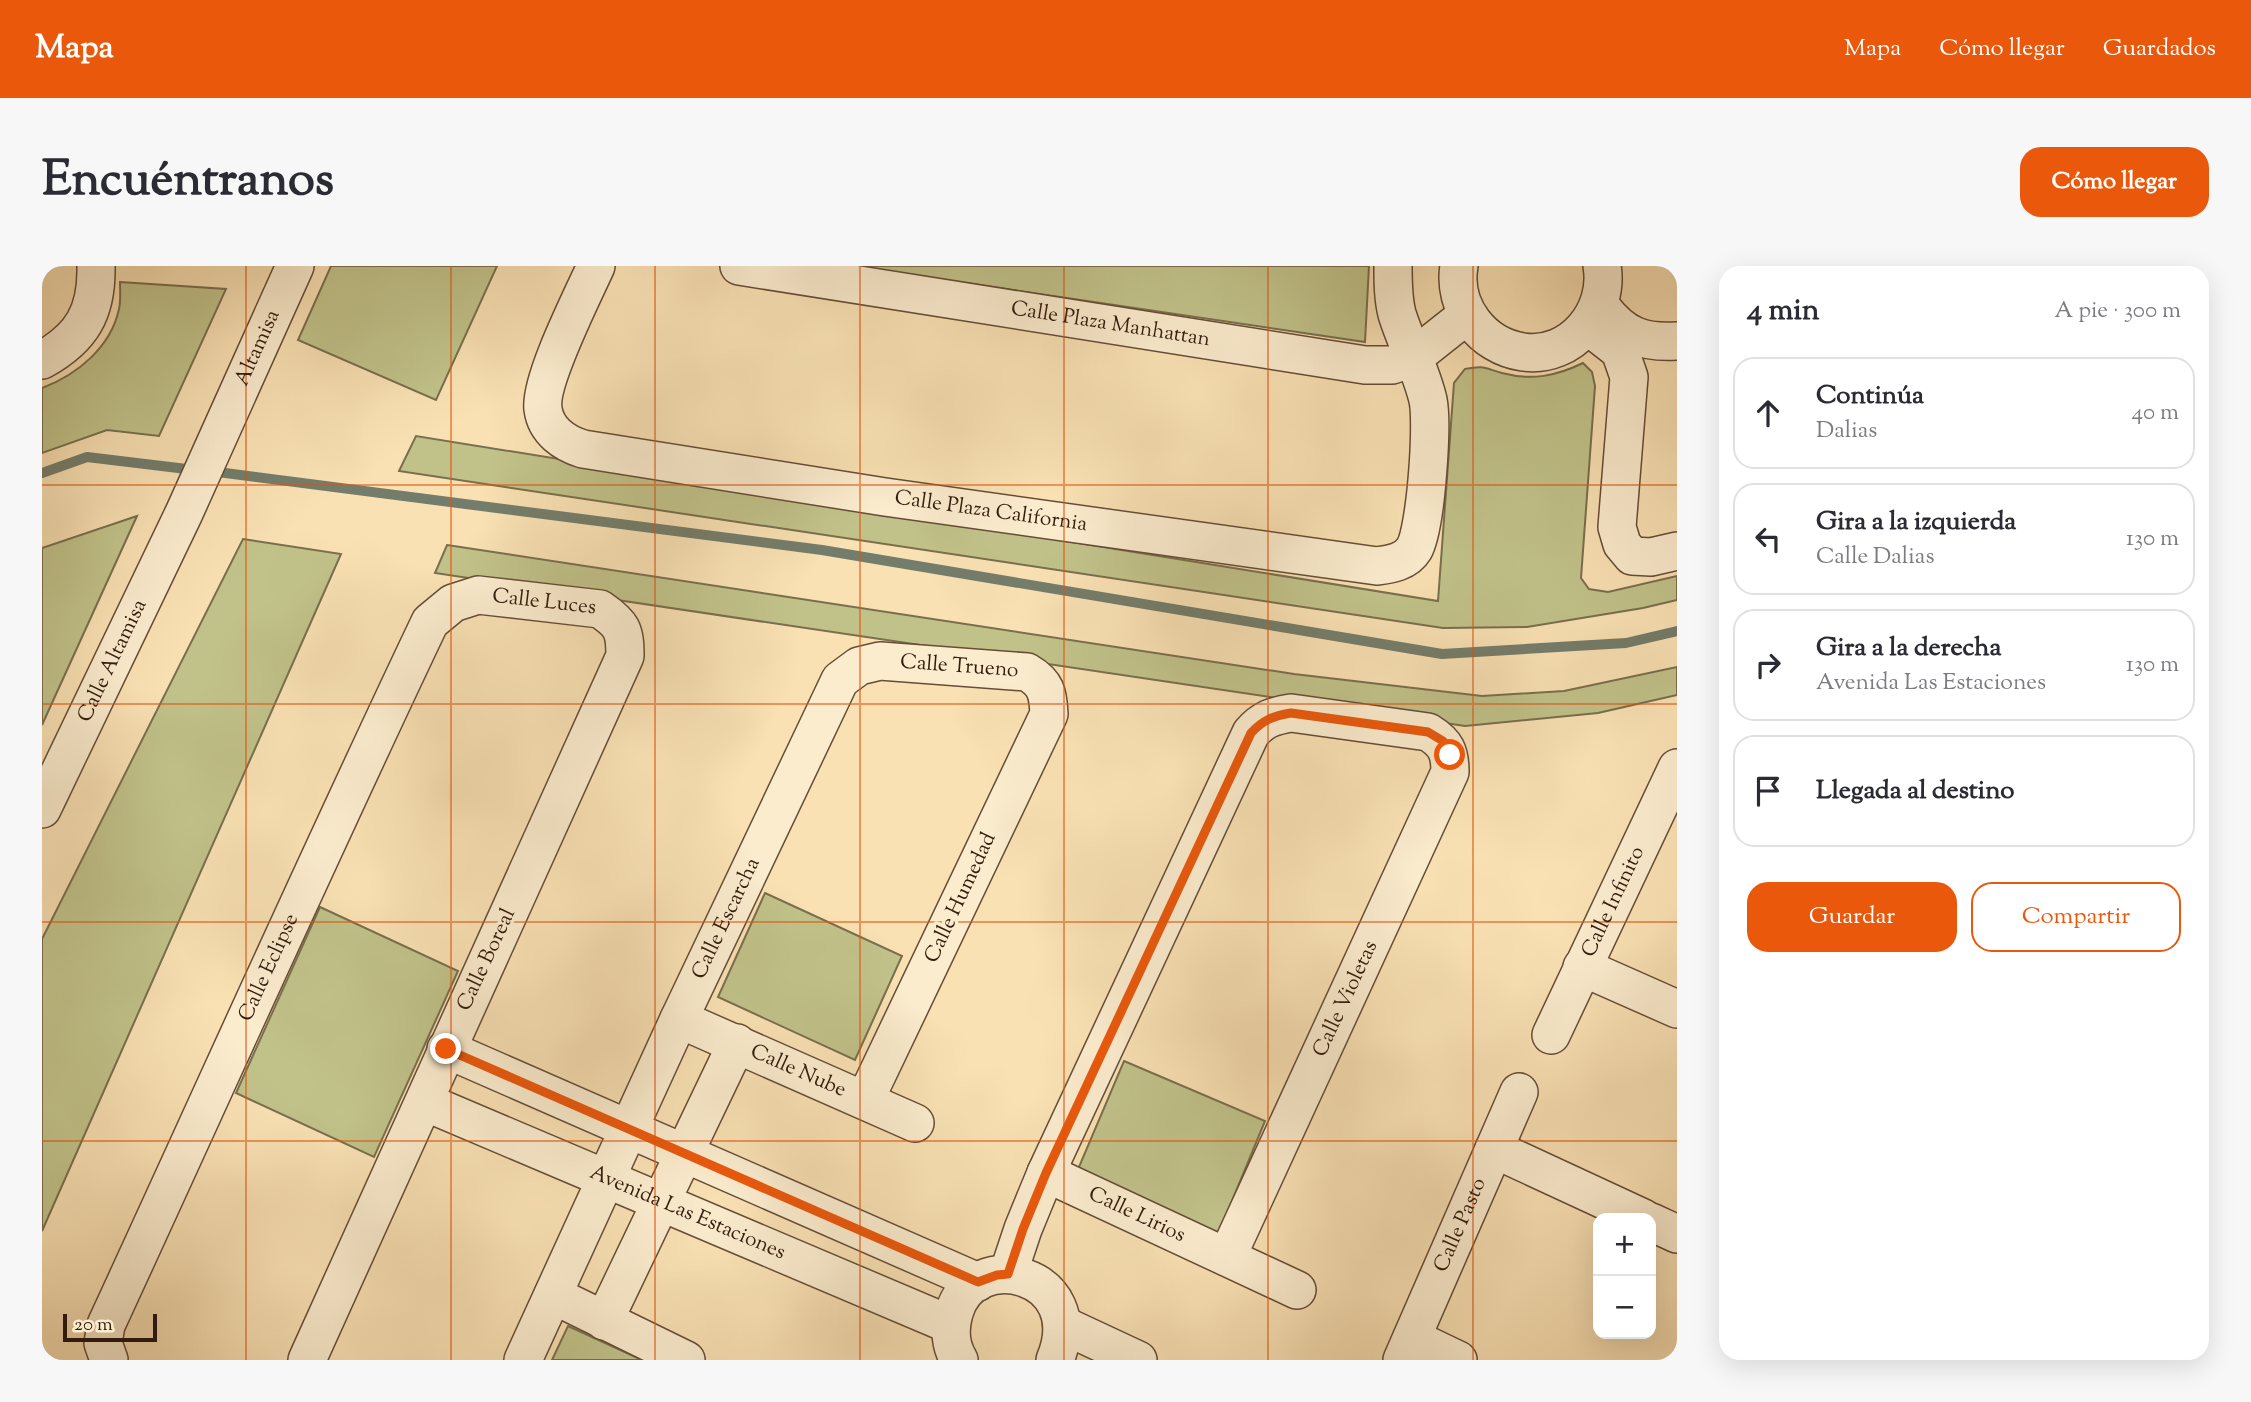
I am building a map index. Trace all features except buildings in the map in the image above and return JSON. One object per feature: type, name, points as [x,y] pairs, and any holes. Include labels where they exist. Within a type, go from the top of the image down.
[{"type":"street","points":[[42,360],[64,347],[87,321],[97,287],[96,266]]},
{"type":"street","name":"Altamisa","points":[[184,513],[295,266]]},
{"type":"street","name":"Calle Plaza California","points":[[596,266],[542,396],[543,412],[551,430],[568,444],[597,451],[885,497],[1377,565],[1397,564],[1413,551],[1422,531],[1430,427],[1428,403],[1397,313],[1393,266]]},
{"type":"street","name":"Calle Plaza Manhattan","points":[[739,266],[1365,365],[1392,365],[1414,357],[1467,315]]},
{"type":"street","points":[[1459,266],[1460,295],[1467,315],[1482,333],[1502,346],[1525,353],[1548,351],[1570,342],[1594,315],[1605,280],[1602,266]]},
{"type":"street","points":[[1594,315],[1613,322],[1632,336],[1658,342],[1677,341]]},
{"type":"street","points":[[1594,315],[1620,351],[1629,377],[1617,527],[1622,544],[1633,556],[1650,557],[1677,551]]},
{"type":"street","name":"Calle Altamisa","points":[[42,809],[184,513]]},
{"type":"street","name":"Calle Luces","points":[[453,603],[478,595],[600,609],[616,620],[625,635]]},
{"type":"street","name":"Calle Eclipse","points":[[106,1351],[106,1325],[344,802],[430,622],[453,603]]},
{"type":"street","name":"Calle Boreal","points":[[307,1360],[625,656],[625,635]]},
{"type":"street","name":"Calle Trueno","points":[[859,666],[880,661],[1027,672],[1041,680],[1048,695]]},
{"type":"street","name":"Calle Escarcha","points":[[523,1360],[679,1018],[840,680],[859,666]]},
{"type":"street","name":"Calle Humedad","points":[[865,1100],[1049,714],[1048,695]]},
{"type":"street","name":"Calle Violetas","points":[[1046,1173],[1251,733],[1261,722],[1274,715],[1291,713],[1428,732],[1443,741],[1450,755],[1450,772],[1227,1257]]},
{"type":"street","name":"Calle Infinito","points":[[1551,1035],[1673,785]]},
{"type":"street","points":[[1582,967],[1677,1009]]},
{"type":"street","name":"Calle Nube","points":[[679,1018],[915,1123]]},
{"type":"street","points":[[604,1321],[737,1044]]},
{"type":"street","points":[[446,1049],[684,1154],[993,1278],[1024,1277],[1039,1284],[1051,1295],[1059,1309],[1063,1325],[1062,1344],[1055,1360]]},
{"type":"street","name":"Calle Pasto","points":[[1407,1349],[1519,1092]]},
{"type":"street","name":"Avenida Las Estaciones","points":[[425,1102],[951,1325]]},
{"type":"street","points":[[1494,1149],[1632,1213]]},
{"type":"street","points":[[959,1360],[951,1341],[955,1308],[964,1293],[993,1278],[1023,1229],[1046,1173]]},
{"type":"street","name":"Calle Lirios","points":[[1046,1173],[1297,1290]]},
{"type":"street","points":[[1656,1224],[1677,1234]]},
{"type":"street","points":[[553,1295],[686,1360]]},
{"type":"street","points":[[1063,1325],[1138,1360]]},
{"type":"street","points":[[1407,1349],[1458,1360]]},
{"type":"green space","points":[[331,266],[497,266],[436,400],[298,340]]},
{"type":"green space","points":[[850,266],[1369,266],[1365,342]]},
{"type":"green space","points":[[120,282],[226,289],[159,436],[107,430],[42,453],[42,388],[80,367],[109,336],[119,309]]},
{"type":"green space","points":[[1583,363],[1592,372],[1595,386],[1581,578],[1589,589],[1608,592],[1677,576],[1677,600],[1527,627],[1443,628],[399,471],[416,436],[1438,601],[1454,383],[1465,369],[1484,368],[1534,377],[1553,374]]},
{"type":"green space","points":[[137,516],[42,725],[42,548]]},
{"type":"green space","points":[[243,539],[341,554],[42,1231],[42,939]]},
{"type":"green space","points":[[447,545],[1294,674],[1482,696],[1564,691],[1677,667],[1677,695],[1598,713],[1465,726],[435,573]]},
{"type":"green space","points":[[765,893],[902,956],[855,1060],[718,997]]},
{"type":"green space","points":[[320,907],[458,971],[374,1157],[236,1093]]},
{"type":"green space","points":[[1124,1061],[1265,1121],[1218,1235],[1076,1174]]},
{"type":"green space","points":[[568,1326],[642,1360],[552,1360]]},
{"type":"waterway","points":[[42,473],[87,457],[195,470]]},
{"type":"waterway","points":[[210,471],[822,550],[1442,654],[1626,643],[1677,631]]},
{"type":"route","points":[[446,1049],[978,1282],[1008,1274],[1046,1173],[1251,733],[1261,722],[1274,715],[1291,713],[1428,732],[1443,741],[1450,755]]}]
